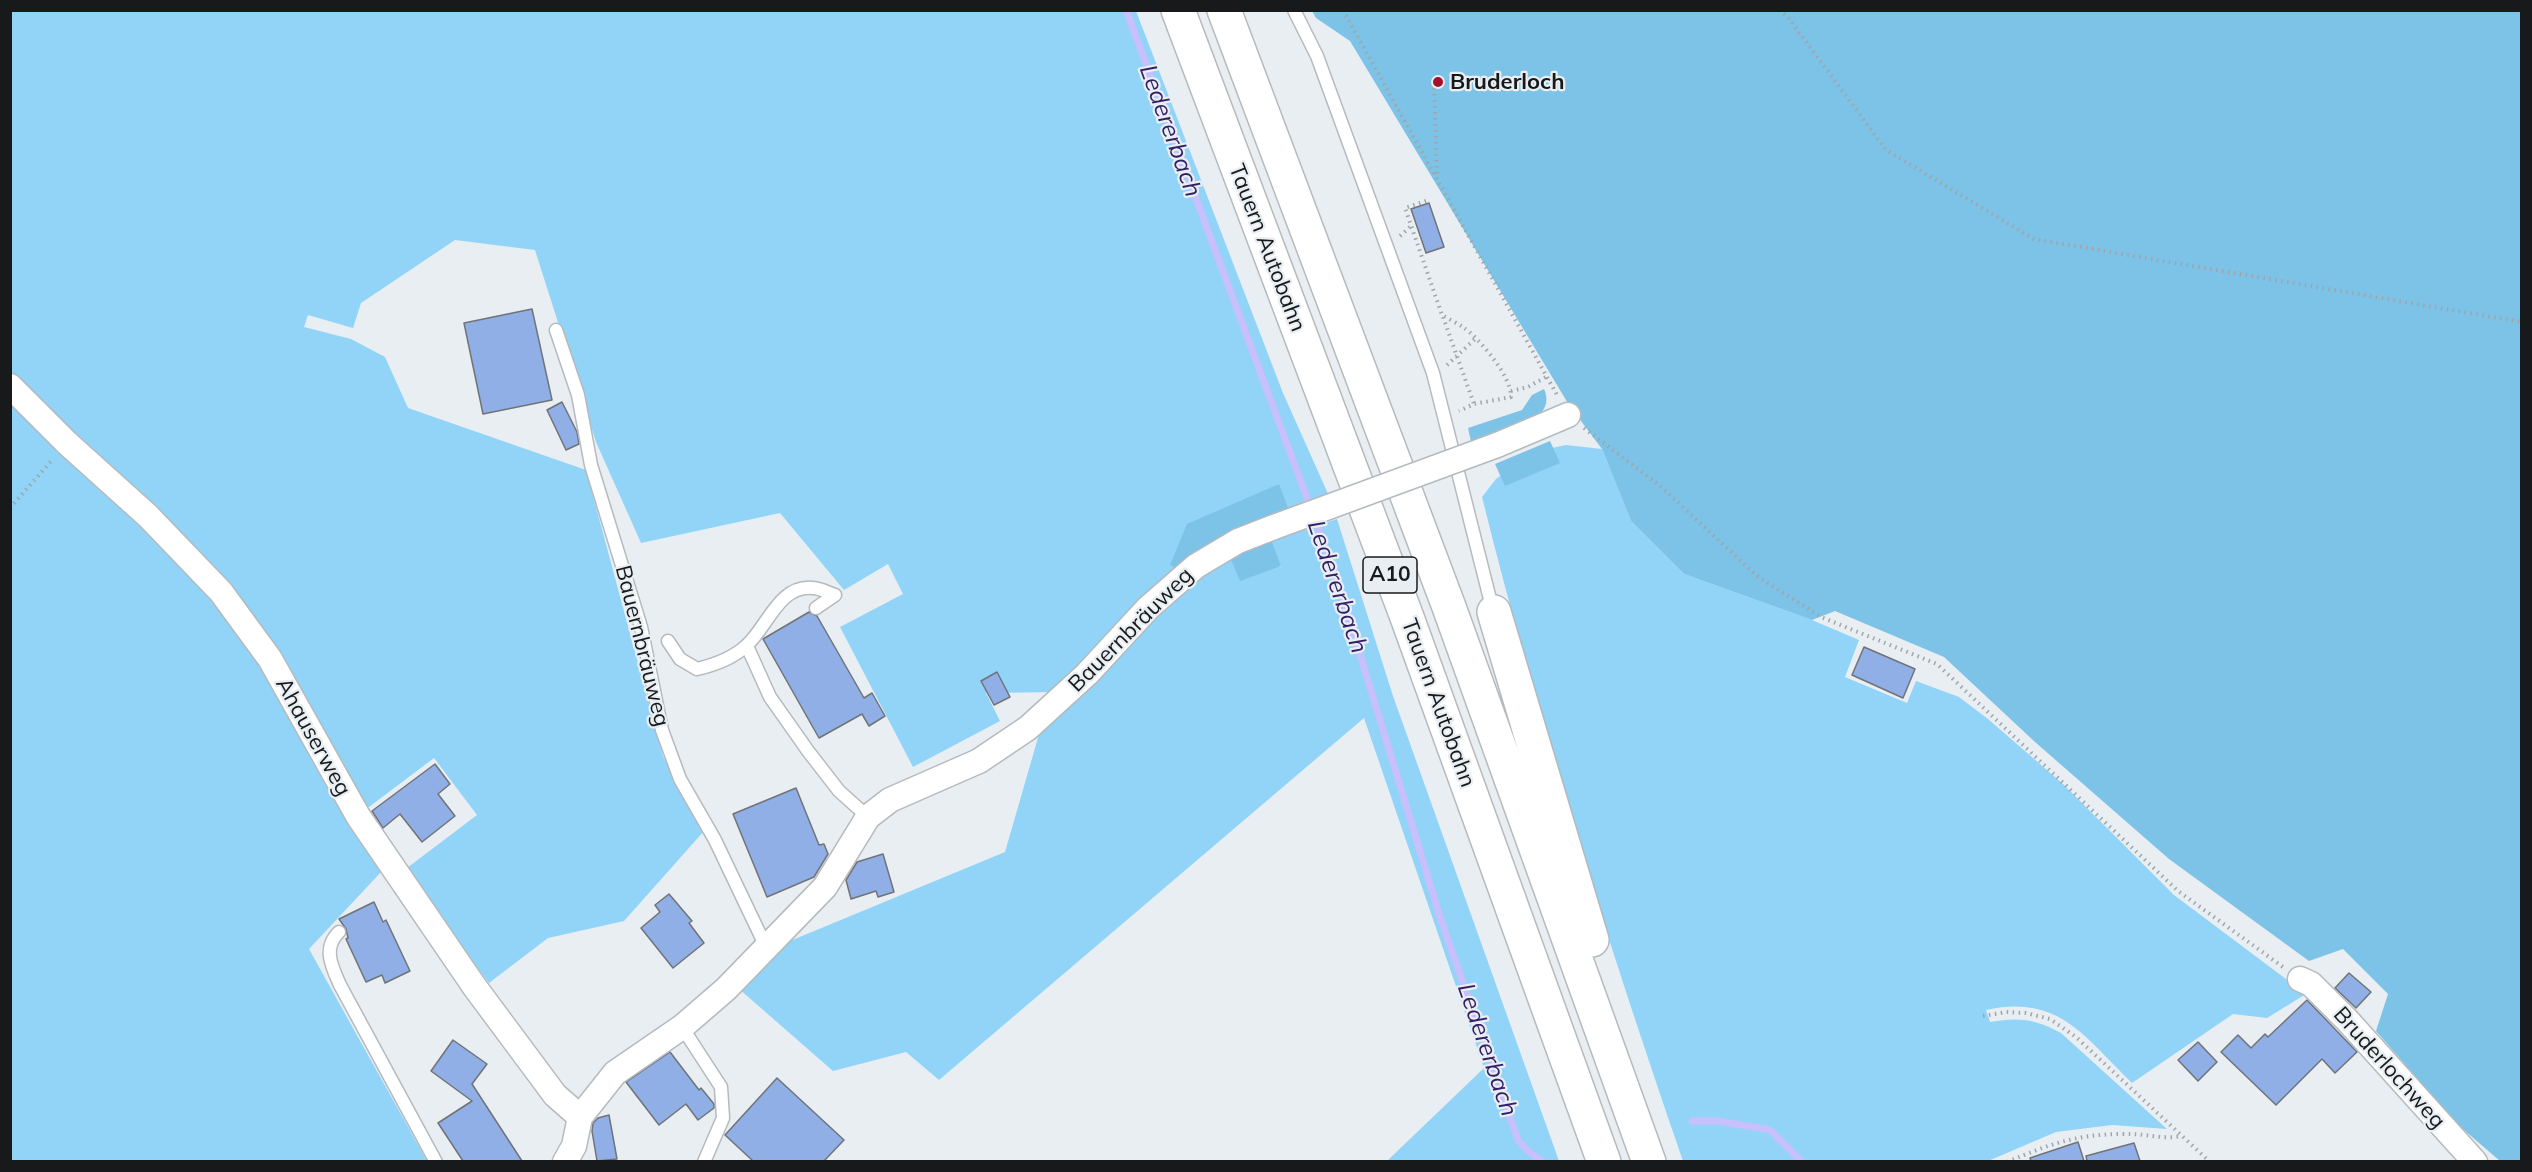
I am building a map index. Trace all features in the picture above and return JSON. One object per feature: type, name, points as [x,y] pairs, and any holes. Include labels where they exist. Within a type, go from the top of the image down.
[{"type":"highway","name":"Tauern Autobahn","points":[[1178,10],[1408,620],[1604,1161]]},
{"type":"highway","name":"Tauern Autobahn","points":[[1224,10],[1449,607],[1649,1161]]},
{"type":"highway","points":[[1494,612],[1601,970],[1613,1060]]},
{"type":"street","name":"Ahauserweg","points":[[10,386],[67,443],[148,516],[221,592],[270,659],[358,816],[474,986],[555,1095],[580,1117]]},
{"type":"street","name":"Bauernbräuweg","points":[[565,1161],[574,1146],[580,1117],[615,1073],[682,1028],[726,989],[825,887],[868,817],[890,800],[979,761],[1028,728],[1087,674],[1149,608],[1196,566],[1238,541],[1497,445],[1568,415]]},
{"type":"street","name":"Bruderlochweg","points":[[2300,980],[2311,984],[2348,1021],[2475,1161]]},
{"type":"lane","points":[[1294,10],[1317,56],[1433,373],[1494,612]]},
{"type":"lane","name":"Bauernbräuweg","points":[[556,330],[578,395],[591,465],[641,627],[662,730],[681,779],[715,840],[766,947]]},
{"type":"lane","points":[[668,642],[680,659],[697,669],[716,664],[747,646],[781,600],[795,591],[812,587],[835,595],[816,608]]},
{"type":"lane","points":[[747,646],[770,697],[839,791],[868,817]]},
{"type":"lane","points":[[339,932],[329,946],[330,960],[340,985],[436,1161]]},
{"type":"lane","points":[[682,1028],[721,1087],[723,1118],[704,1161]]},
{"type":"path","points":[[1343,10],[1568,415],[1659,485],[1757,576],[1821,617],[1937,664],[2178,891],[2300,980]]},
{"type":"path","points":[[1779,10],[1787,16],[1886,150],[2034,239],[2522,322]]},
{"type":"path","points":[[1434,82],[1437,180]]},
{"type":"path","points":[[1426,201],[1405,208],[1474,404]]},
{"type":"path","points":[[1442,315],[1465,328],[1496,362],[1511,391],[1511,397],[1474,404],[1445,418]]},
{"type":"path","points":[[1433,373],[1441,370],[1475,339]]},
{"type":"path","points":[[1511,391],[1528,387],[1546,377]]},
{"type":"path","points":[[10,508],[67,443]]},
{"type":"path","points":[[1983,1016],[2006,1012],[2026,1013],[2050,1019],[2076,1037],[2210,1161]]},
{"type":"path","points":[[2007,1161],[2054,1142],[2092,1134],[2135,1134],[2169,1138],[2181,1136]]},
{"type":"shaded area","points":[[11,11],[1136,11],[1283,393],[1329,496],[1289,510],[1278,484],[1177,569],[1056,692],[986,693],[1000,721],[913,767],[840,627],[903,594],[888,564],[844,590],[780,513],[641,543],[596,442],[535,250],[455,240],[361,303],[353,328],[308,315],[304,327],[351,339],[385,357],[408,408],[586,470],[663,756],[704,831],[624,921],[548,938],[489,983],[403,871],[477,815],[434,758],[361,813],[267,645],[11,375]]},
{"type":"shaded area","points":[[1312,11],[2521,11],[2521,1161],[2500,1161],[2457,1124],[2376,1031],[2388,994],[2343,949],[2309,961],[2169,859],[2035,742],[1944,657],[1835,611],[1812,620],[1684,574],[1631,521],[1602,449],[1569,405],[1350,41],[1316,18]]},
{"type":"shaded area","points":[[1544,389],[1546,401],[1543,411],[1534,419],[1522,426],[1471,442],[1468,428],[1522,410],[1532,395]]},
{"type":"shaded area","points":[[10,396],[167,543],[247,639],[382,871],[309,949],[427,1161],[11,1161]]},
{"type":"shaded area","points":[[1550,441],[1560,463],[1505,486],[1495,464]]},
{"type":"shaded area","points":[[1566,445],[1602,449],[1631,521],[1684,574],[1812,620],[1859,640],[1845,677],[1907,703],[1916,681],[1959,697],[2063,784],[2174,895],[2306,994],[2267,1018],[2233,1014],[2132,1083],[2084,1035],[2069,1023],[2052,1014],[2033,1008],[2012,1007],[1986,1010],[1990,1022],[2027,1020],[2061,1033],[2167,1129],[2112,1125],[2056,1132],[1988,1161],[1683,1161],[1575,832],[1526,665],[1482,497],[1496,479],[1533,452]]},
{"type":"shaded area","points":[[1279,484],[1289,510],[1177,569],[1170,565],[1187,524]]},
{"type":"shaded area","points":[[1337,519],[1393,696],[1559,1161],[1387,1161],[1484,1068],[1364,718],[939,1080],[906,1052],[833,1071],[738,988],[778,946],[1005,852],[1042,724],[1185,585],[1230,557],[1281,567],[1272,541]]},
{"type":"shaded area","points":[[1272,541],[1281,566],[1240,581],[1230,557]]},
{"type":"building","points":[[1429,203],[1444,247],[1426,253],[1411,209]]},
{"type":"building","points":[[532,309],[552,400],[483,414],[464,323]]},
{"type":"building","points":[[562,402],[577,432],[579,444],[566,450],[547,410]]},
{"type":"building","points":[[809,612],[817,616],[864,698],[872,693],[885,716],[869,726],[862,714],[819,738],[763,639]]},
{"type":"building","points":[[1864,647],[1915,669],[1903,698],[1852,675]]},
{"type":"building","points":[[997,672],[1010,697],[994,705],[981,681]]},
{"type":"building","points":[[435,764],[450,784],[438,794],[455,816],[422,842],[400,814],[383,828],[372,811]]},
{"type":"building","points":[[796,788],[819,845],[824,844],[828,854],[814,877],[767,897],[733,814]]},
{"type":"building","points":[[883,854],[894,892],[878,897],[876,891],[851,899],[846,880],[857,862]]},
{"type":"building","points":[[669,894],[692,921],[689,923],[704,943],[673,968],[641,928],[660,912],[655,905]]},
{"type":"building","points":[[374,902],[383,922],[386,920],[410,971],[385,983],[382,975],[366,982],[346,939],[348,938],[346,929],[339,919]]},
{"type":"building","points":[[2349,973],[2371,992],[2356,1008],[2335,988]]},
{"type":"building","points":[[2307,1000],[2357,1052],[2335,1073],[2322,1059],[2276,1105],[2221,1052],[2238,1035],[2251,1048],[2265,1034],[2268,1037]]},
{"type":"building","points":[[453,1040],[487,1064],[472,1084],[522,1161],[463,1161],[438,1123],[472,1101],[431,1071]]},
{"type":"building","points":[[2198,1042],[2217,1062],[2198,1081],[2178,1060]]},
{"type":"building","points":[[670,1052],[699,1090],[701,1088],[714,1104],[714,1108],[698,1120],[686,1104],[659,1125],[626,1082]]},
{"type":"building","points":[[777,1078],[844,1140],[824,1161],[753,1161],[725,1135]]},
{"type":"building","points":[[609,1115],[617,1159],[597,1161],[592,1131],[593,1123],[598,1118]]},
{"type":"building","points":[[2078,1142],[2084,1161],[2031,1161],[2030,1158]]},
{"type":"building","points":[[2134,1143],[2140,1161],[2087,1161],[2086,1156]]},
{"type":"waterway","name":"Ledererbach","points":[[1126,10],[1337,579],[1441,920],[1518,1140],[1543,1162]]},
{"type":"waterway","name":"Ledererbach","points":[[1692,1121],[1718,1121],[1770,1130],[1802,1162]]},
{"type":"place","name":"Bruderloch","points":[[1438,82]]}]
